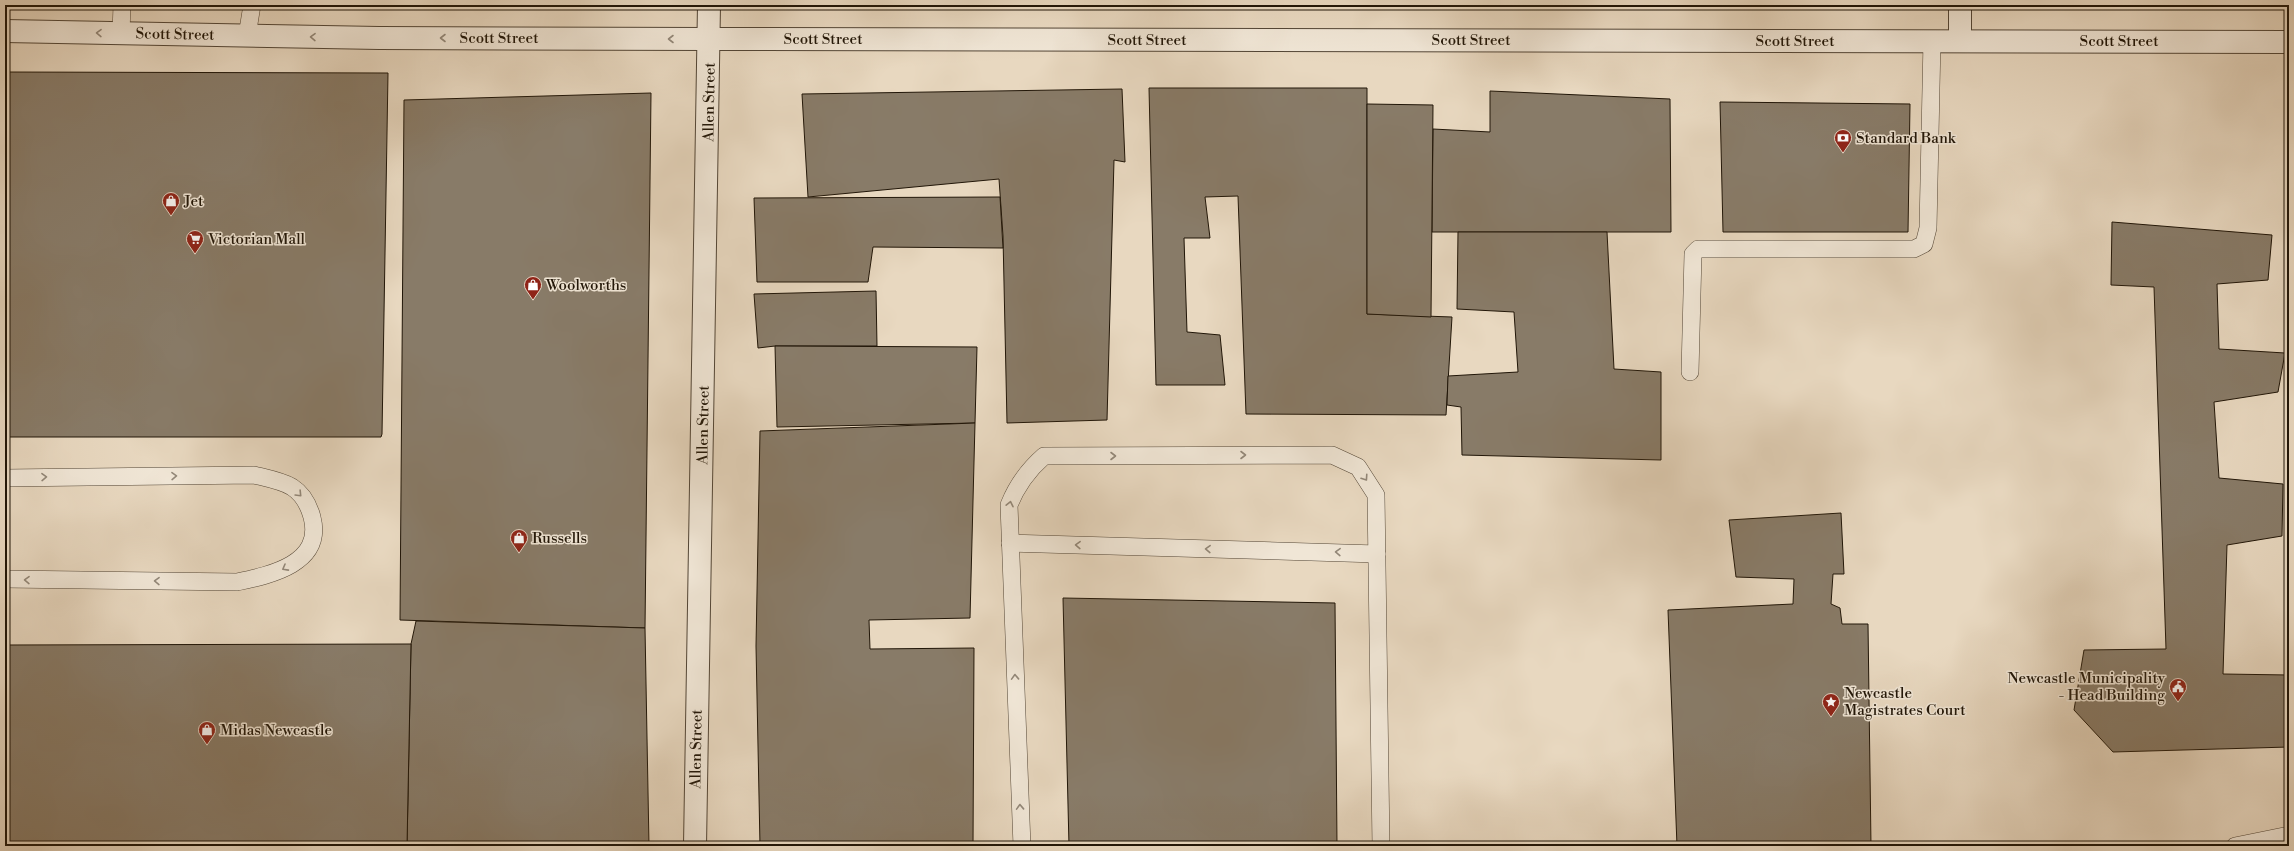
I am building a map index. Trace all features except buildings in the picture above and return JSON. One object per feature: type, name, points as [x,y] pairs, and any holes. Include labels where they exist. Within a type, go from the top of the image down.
[{"type":"street","name":"Allen Street","points":[[695,846],[710,5]]},
{"type":"street","points":[[1960,5],[1960,41]]},
{"type":"street","name":"Scott Street","points":[[5,31],[247,36],[710,39],[2289,42]]},
{"type":"lane","points":[[121,33],[122,5]]},
{"type":"lane","points":[[247,36],[252,5]]},
{"type":"lane","points":[[1690,372],[1693,254],[1698,249],[1914,249],[1924,244],[1928,228],[1932,41]]},
{"type":"lane","points":[[1022,846],[1009,505],[1015,490],[1030,468],[1044,456],[1332,455],[1358,467],[1376,495],[1381,846]]},
{"type":"lane","points":[[5,478],[254,475],[292,487],[309,504],[314,524],[313,542],[299,560],[274,574],[237,582],[5,580]]},
{"type":"lane","points":[[1010,543],[1377,554]]},
{"type":"lane","points":[[2235,846],[2289,835]]},
{"type":"place","name":"Standard Bank","points":[[1843,153]]},
{"type":"place","name":"Jet","points":[[171,216]]},
{"type":"place","name":"Victorian Mall","points":[[195,254]]},
{"type":"place","name":"Woolworths","points":[[533,300]]},
{"type":"place","name":"Russells","points":[[519,553]]},
{"type":"place","name":"Newcastle Municipality - Head Building","points":[[2178,702]]},
{"type":"place","name":"Newcastle Magistrates Court","points":[[1831,717]]},
{"type":"place","name":"Midas Newcastle","points":[[207,745]]}]
